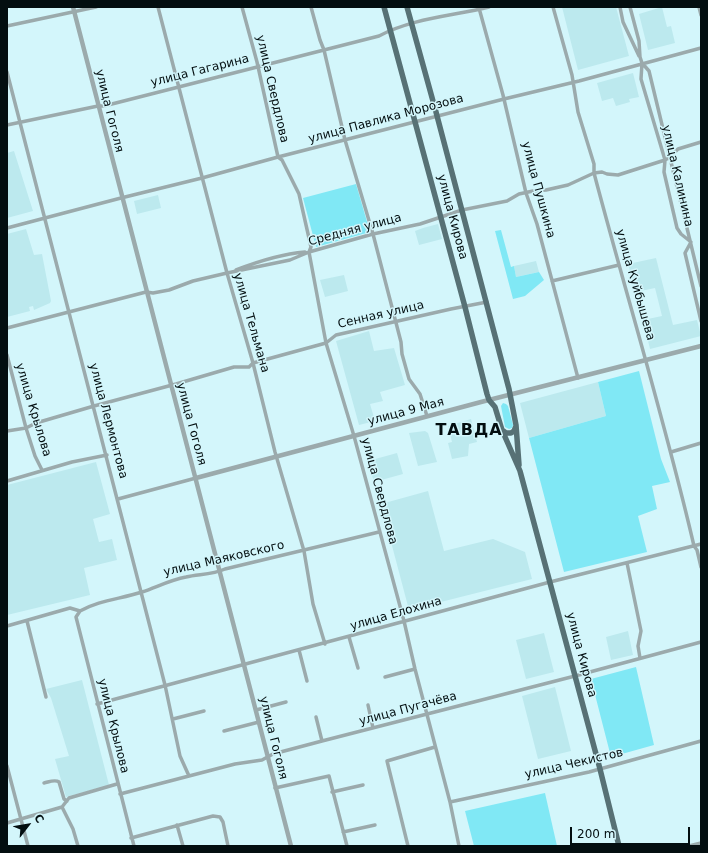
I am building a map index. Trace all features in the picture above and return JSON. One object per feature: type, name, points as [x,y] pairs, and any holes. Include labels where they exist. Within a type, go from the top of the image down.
[{"type":"main road","name":"улица Кирова","points":[[384,7],[441,216],[488,400],[495,408],[502,430],[520,471],[600,769],[619,846]]},
{"type":"main road","name":"улица Кирова","points":[[407,7],[487,302],[510,395],[516,425],[520,471]]},
{"type":"main road","points":[[502,430],[506,433],[511,433],[514,431],[516,425]]},
{"type":"street","points":[[7,26],[73,9],[96,7]]},
{"type":"street","name":"улица Тельмана","points":[[158,7],[227,273],[253,364],[276,457],[304,551],[313,604],[325,644]]},
{"type":"street","name":"улица Свердлова","points":[[242,7],[258,67],[278,157],[282,160],[299,194],[311,247],[309,252],[326,343],[354,436],[404,621],[450,802],[459,846]]},
{"type":"street","points":[[311,7],[324,50],[345,140],[373,234],[409,379],[420,394],[427,416]]},
{"type":"street","name":"улица Гагарина","points":[[7,125],[104,106],[379,36],[390,30],[411,24],[490,7]]},
{"type":"street","name":"улица Куйбышева","points":[[553,7],[573,82],[578,112],[594,164],[594,173],[671,452],[694,546],[697,550],[701,567]]},
{"type":"street","name":"улица Калинина","points":[[620,7],[623,22],[642,64],[641,79],[665,160],[664,172],[677,228],[690,242]]},
{"type":"street","name":"улица Калинина","points":[[630,7],[639,42],[640,57]]},
{"type":"street","points":[[699,7],[701,15]]},
{"type":"street","name":"улица Пушкина","points":[[480,8],[504,99],[526,193],[537,224],[578,378]]},
{"type":"street","name":"улица Гоголя","points":[[73,9],[291,846]]},
{"type":"street","name":"улица Павлика Морозова","points":[[7,228],[701,48]]},
{"type":"street","name":"улица Калинина","points":[[642,64],[649,71],[701,286]]},
{"type":"street","name":"улица Лермонтова","points":[[7,72],[44,219],[107,455],[165,685],[180,756],[189,776]]},
{"type":"street","name":"Средняя улица","points":[[7,328],[146,292],[153,293],[169,290],[227,273],[290,260],[309,252],[373,234],[420,224],[462,210],[507,201],[520,194],[568,185],[594,173],[602,172],[618,175],[665,160],[678,149],[701,142]]},
{"type":"street","name":"улица Калинина","points":[[690,242],[685,254],[701,321]]},
{"type":"street","points":[[227,273],[254,263],[287,254],[309,252]]},
{"type":"street","points":[[552,281],[619,265]]},
{"type":"street","name":"Сенная улица","points":[[7,431],[26,428],[36,423],[234,367],[249,367],[253,364],[326,343],[336,335],[487,302]]},
{"type":"street","name":"улица 9 Мая","points":[[118,499],[427,416],[701,346]]},
{"type":"street","name":"улица Крылова","points":[[7,356],[26,428],[35,456],[42,470]]},
{"type":"street","points":[[671,452],[701,443]]},
{"type":"street","name":"улица Крылова","points":[[7,481],[42,470],[107,455]]},
{"type":"street","name":"улица Маяковского","points":[[7,626],[70,608],[80,611],[90,605],[141,592],[175,580],[219,572],[225,569],[379,532]]},
{"type":"street","name":"улица Елохина","points":[[97,704],[244,664],[325,644],[550,582],[701,544]]},
{"type":"street","points":[[627,563],[641,631],[638,646],[640,658]]},
{"type":"street","name":"улица Крылова","points":[[80,611],[76,617],[117,784],[134,846]]},
{"type":"street","points":[[27,621],[46,697]]},
{"type":"street","points":[[349,637],[358,668]]},
{"type":"street","name":"улица Пугачёва","points":[[120,794],[235,764],[256,762],[273,754],[701,642]]},
{"type":"street","points":[[299,650],[307,680]]},
{"type":"street","points":[[385,677],[415,669]]},
{"type":"street","points":[[256,710],[286,702]]},
{"type":"street","points":[[368,705],[373,728]]},
{"type":"street","points":[[173,719],[204,711]]},
{"type":"street","points":[[316,717],[322,741]]},
{"type":"street","points":[[224,731],[259,722]]},
{"type":"street","name":"улица Чекистов","points":[[450,802],[600,769],[701,741]]},
{"type":"street","points":[[408,846],[387,761],[435,747]]},
{"type":"street","points":[[7,766],[28,846]]},
{"type":"street","points":[[276,788],[329,776],[347,846]]},
{"type":"street","points":[[44,783],[57,780],[64,799],[67,801]]},
{"type":"street","points":[[7,823],[62,807],[69,798],[117,784]]},
{"type":"street","points":[[332,792],[363,785]]},
{"type":"street","points":[[62,807],[73,829],[78,846]]},
{"type":"street","points":[[131,838],[212,816],[220,817],[223,822],[228,846]]},
{"type":"street","points":[[177,825],[183,846]]},
{"type":"street","points":[[343,832],[374,825]]},
{"type":"street","points":[[688,846],[701,843]]},
{"type":"shaded area","points":[[562,7],[616,7],[629,56],[578,70]]},
{"type":"shaded area","points":[[662,7],[667,27],[671,26],[675,43],[648,50],[639,14]]},
{"type":"shaded area","points":[[633,73],[639,97],[629,99],[630,102],[616,106],[613,98],[602,101],[597,83]]},
{"type":"shaded area","points":[[14,151],[33,211],[7,218],[7,153]]},
{"type":"shaded area","points":[[356,184],[370,232],[316,247],[303,198]]},
{"type":"shaded area","points":[[158,195],[161,208],[137,214],[134,201]]},
{"type":"shaded area","points":[[438,224],[442,239],[419,245],[415,231]]},
{"type":"shaded area","points":[[26,229],[34,255],[42,254],[51,301],[50,303],[34,310],[33,306],[29,307],[30,311],[7,317],[7,234]]},
{"type":"shaded area","points":[[501,230],[511,267],[514,266],[516,277],[539,272],[544,280],[525,296],[513,299],[495,231]]},
{"type":"shaded area","points":[[656,258],[673,325],[697,320],[701,336],[650,349],[643,320],[662,316],[655,288],[636,292],[628,264]]},
{"type":"shaded area","points":[[536,261],[539,272],[516,277],[514,266]]},
{"type":"shaded area","points":[[344,275],[348,291],[325,297],[320,280]]},
{"type":"shaded area","points":[[369,331],[374,351],[394,348],[405,385],[380,392],[383,401],[370,404],[375,421],[359,425],[336,341]]},
{"type":"shaded area","points":[[639,371],[661,459],[670,482],[652,486],[657,509],[638,516],[647,552],[564,572],[529,438],[606,416],[598,382]]},
{"type":"shaded area","points":[[598,382],[606,416],[529,438],[520,403]]},
{"type":"shaded area","points":[[503,403],[508,406],[513,425],[512,428],[509,429],[505,427],[501,406]]},
{"type":"shaded area","points":[[471,419],[477,442],[469,444],[468,456],[452,459],[448,443],[452,442],[448,426]]},
{"type":"shaded area","points":[[425,431],[428,433],[437,462],[418,466],[409,433]]},
{"type":"shaded area","points":[[397,453],[403,474],[374,482],[368,461]]},
{"type":"shaded area","points":[[96,462],[110,514],[93,519],[99,542],[112,539],[117,560],[84,568],[90,595],[7,615],[7,485]]},
{"type":"shaded area","points":[[428,491],[444,551],[493,539],[525,552],[532,579],[409,610],[381,504]]},
{"type":"shaded area","points":[[628,631],[633,655],[611,660],[606,637]]},
{"type":"shaded area","points":[[544,633],[554,672],[526,679],[516,640]]},
{"type":"shaded area","points":[[636,667],[654,745],[611,757],[591,679]]},
{"type":"shaded area","points":[[82,680],[109,785],[66,797],[55,759],[69,756],[51,698],[46,689]]},
{"type":"shaded area","points":[[555,687],[571,751],[538,759],[522,696]]},
{"type":"shaded area","points":[[545,793],[557,846],[474,846],[465,811]]},
{"type":"district","name":"ТАВДА","points":[[469,431]]}]
